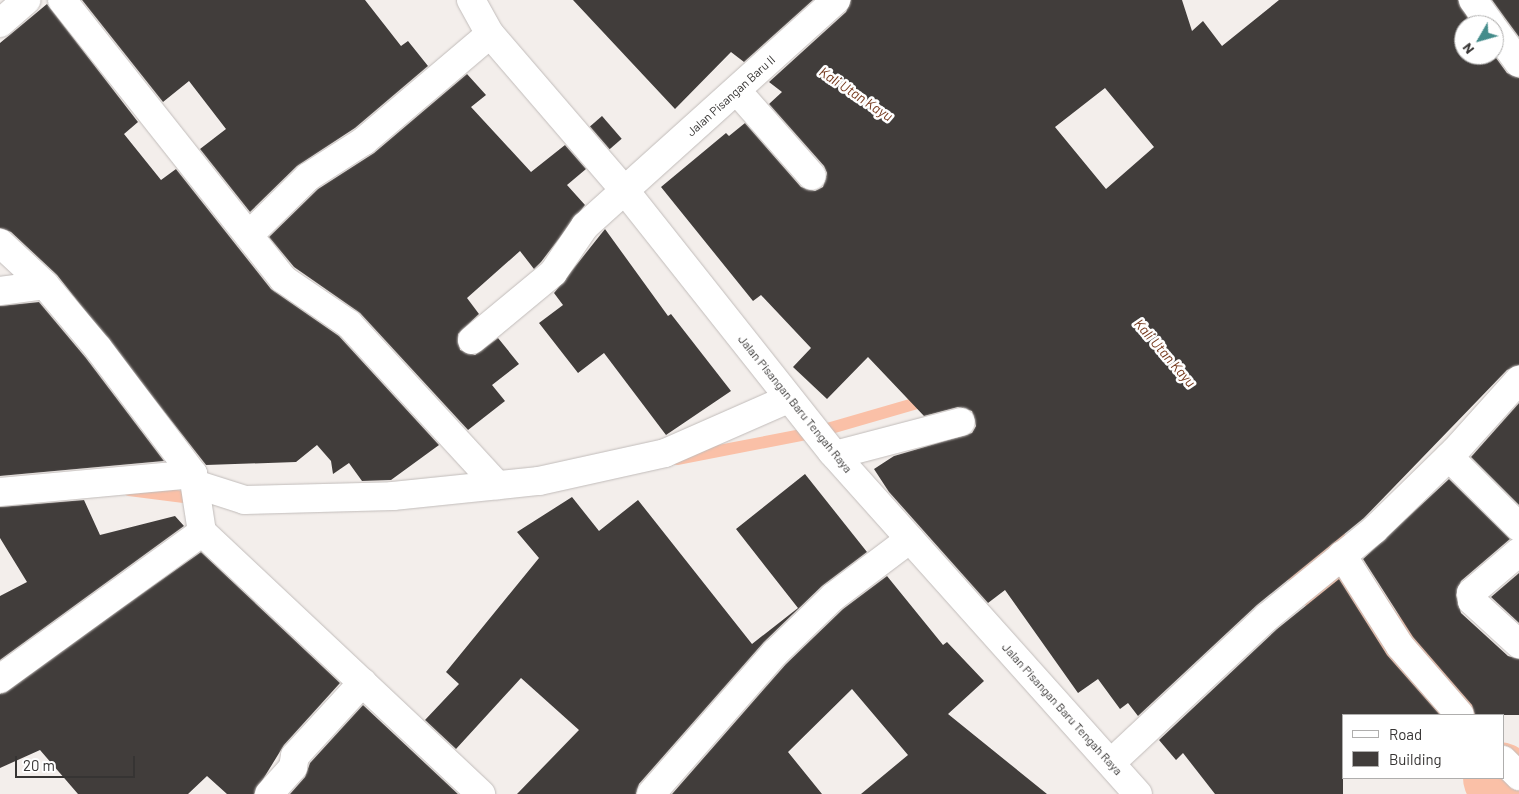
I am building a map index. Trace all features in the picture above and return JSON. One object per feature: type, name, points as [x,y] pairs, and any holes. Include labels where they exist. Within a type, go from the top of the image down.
[{"type":"street","points":[[0,23],[26,0]]},
{"type":"street","points":[[62,0],[283,279],[349,324],[497,485]]},
{"type":"street","name":"Jalan Pisangan Baru Tengah Raya","points":[[471,0],[490,34],[626,192],[796,408],[910,539],[1138,794]]},
{"type":"street","name":"Jalan Pisangan Baru II","points":[[472,340],[553,273],[585,226],[626,192],[836,0]]},
{"type":"street","points":[[1473,0],[1484,15]]},
{"type":"street","points":[[249,235],[308,178],[364,141],[490,34]]},
{"type":"street","points":[[1504,42],[1519,62]]},
{"type":"street","points":[[737,90],[812,176]]},
{"type":"street","points":[[0,243],[45,285],[196,499],[363,682],[481,794]]},
{"type":"street","points":[[0,291],[45,285]]},
{"type":"street","points":[[1111,763],[1449,457],[1519,380]]},
{"type":"street","points":[[0,492],[245,500],[393,496],[569,476],[666,453],[796,408]]},
{"type":"street","points":[[834,453],[961,422]]},
{"type":"street","points":[[1449,457],[1519,527]]},
{"type":"street","points":[[0,679],[196,499]]},
{"type":"street","points":[[652,794],[775,653],[833,597],[910,539]]},
{"type":"street","points":[[1519,552],[1471,593],[1472,601],[1519,644]]},
{"type":"street","points":[[1332,563],[1459,714]]},
{"type":"street","points":[[269,794],[293,767],[295,756],[363,682]]},
{"type":"street","points":[[1504,761],[1519,776]]},
{"type":"building","points":[[82,0],[365,0],[401,46],[408,41],[428,66],[355,128],[297,166],[250,212],[200,149],[226,129],[189,81],[163,102]]},
{"type":"building","points":[[573,0],[813,0],[744,62],[731,52],[675,109]]},
{"type":"building","points":[[851,0],[1182,0],[1192,31],[1203,21],[1222,46],[1279,0],[1458,0],[1466,15],[1454,15],[1454,65],[1501,65],[1507,73],[1519,78],[1519,365],[1507,370],[1364,518],[1257,605],[1138,716],[1128,703],[1120,709],[1098,679],[1078,693],[1005,590],[988,603],[889,492],[874,469],[894,456],[972,433],[976,426],[972,411],[958,407],[924,416],[868,357],[827,399],[793,367],[811,348],[761,295],[753,301],[661,187],[726,133],[729,136],[745,123],[801,187],[815,191],[823,187],[827,173],[824,166],[769,104],[782,92],[769,82],[846,12]],"holes":[[[1105,88],[1154,147],[1106,189],[1055,127]]]},
{"type":"building","points":[[1492,0],[1519,0],[1519,37],[1504,15]]},
{"type":"building","points":[[47,4],[138,122],[124,134],[161,180],[176,169],[271,289],[339,336],[439,445],[391,480],[362,481],[349,463],[333,474],[331,461],[317,445],[296,462],[206,465],[57,275],[11,232],[0,228],[0,43]]},
{"type":"building","points":[[467,74],[486,95],[471,107],[531,172],[565,145],[586,169],[567,185],[585,205],[541,262],[534,269],[520,251],[467,298],[479,314],[458,334],[460,350],[475,355],[498,338],[519,364],[492,385],[505,401],[468,430],[360,313],[294,267],[269,237],[318,189],[374,153]]},
{"type":"building","points":[[602,116],[622,139],[610,149],[590,126]]},
{"type":"building","points":[[605,229],[668,316],[671,314],[731,391],[666,435],[604,353],[578,373],[539,323],[563,305],[554,293]]},
{"type":"building","points":[[39,302],[86,358],[164,461],[0,476],[0,306]]},
{"type":"building","points":[[1519,403],[1519,505],[1471,457]]},
{"type":"building","points":[[805,474],[867,552],[822,586],[764,642],[639,784],[636,794],[517,794],[579,730],[521,678],[456,749],[425,720],[459,684],[446,672],[539,558],[517,532],[572,497],[599,531],[638,500],[752,644],[798,608],[736,529]]},
{"type":"building","points":[[1449,479],[1510,539],[1461,581],[1456,595],[1461,613],[1508,656],[1519,659],[1519,715],[1475,714],[1472,705],[1413,637],[1363,559]]},
{"type":"building","points":[[84,500],[100,535],[175,516],[184,526],[0,660],[0,596],[27,582],[0,538],[0,507]]},
{"type":"building","points":[[201,552],[340,683],[284,745],[254,794],[227,794],[207,776],[188,794],[78,794],[40,750],[0,768],[0,694]]},
{"type":"building","points":[[1519,573],[1519,623],[1491,597]]},
{"type":"building","points":[[887,576],[943,645],[947,642],[984,681],[948,714],[1047,794],[861,794],[908,755],[852,689],[788,752],[822,794],[672,794],[786,664],[843,609]]},
{"type":"building","points":[[1339,579],[1387,655],[1439,714],[1342,714],[1343,794],[1215,794],[1183,753],[1176,760],[1159,740],[1277,629]]},
{"type":"building","points":[[363,705],[458,794],[290,794],[305,777],[310,763]]},
{"type":"waterway","points":[[677,459],[817,432],[927,400]]},
{"type":"waterway","points":[[129,490],[199,499]]},
{"type":"waterway","name":"Kali Utan Kayu","points":[[1277,497],[1369,636],[1440,714]]},
{"type":"waterway","name":"Kali Utan Kayu","points":[[1500,779],[1514,794]]}]
